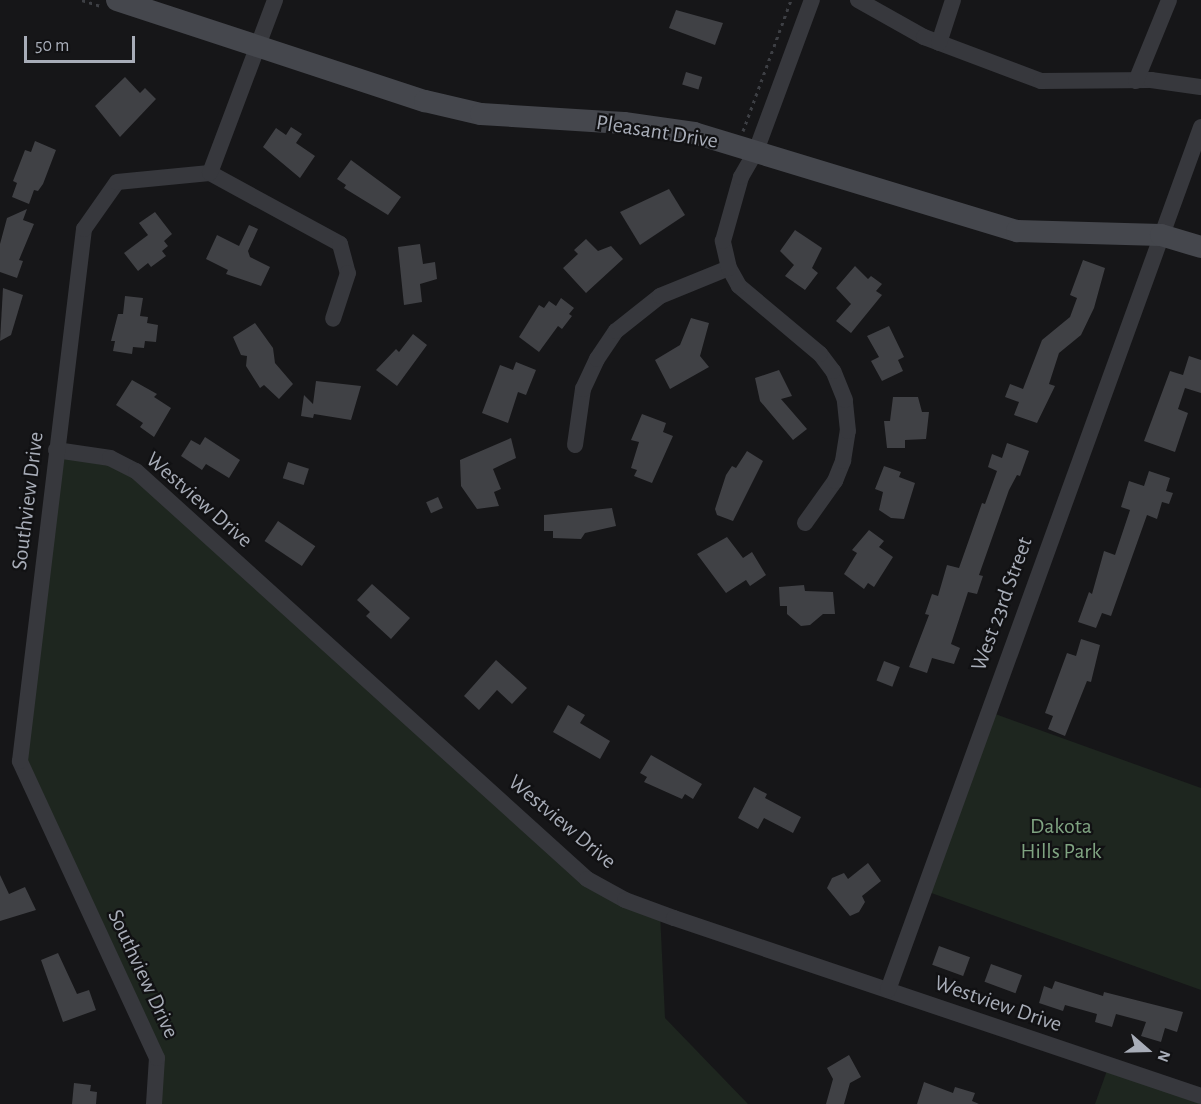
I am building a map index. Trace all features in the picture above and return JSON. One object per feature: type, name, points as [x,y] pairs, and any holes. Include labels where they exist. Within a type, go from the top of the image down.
[{"type":"street","name":"Pleasant Drive","points":[[117,0],[255,48],[404,95],[481,114],[624,123],[694,133],[1017,231],[1161,235],[1201,247]]},
{"type":"street","points":[[275,0],[255,48],[210,173],[340,244],[348,273],[333,319]]},
{"type":"street","points":[[805,523],[835,481],[843,461],[848,431],[844,400],[837,380],[820,354],[745,294],[729,268],[724,254],[725,228],[741,177],[756,151],[812,0]]},
{"type":"street","points":[[858,0],[939,43],[1041,81],[1136,81],[1201,87]]},
{"type":"street","points":[[939,43],[953,0]]},
{"type":"street","points":[[1136,81],[1169,0]]},
{"type":"street","name":"West 23rd Street","points":[[888,990],[1201,127]]},
{"type":"street","name":"Southview Drive","points":[[154,1104],[157,1058],[20,761],[84,229],[117,182],[210,173]]},
{"type":"street","points":[[575,445],[587,379],[616,331],[660,296],[729,268]]},
{"type":"street","name":"Westview Drive","points":[[56,450],[110,458],[136,471],[587,879],[626,900],[674,918],[1200,1092]]},
{"type":"path","points":[[732,130],[742,132],[791,0]]},
{"type":"green space","points":[[56,450],[110,458],[587,879],[660,913],[665,1018],[748,1104],[154,1104],[157,1058],[20,761]]},
{"type":"green space","name":"Dakota Hills Park","points":[[987,711],[1201,788],[1201,990],[923,890]]},
{"type":"green space","points":[[1109,1065],[1201,1096],[1201,1104],[1095,1104]]},
{"type":"building","points":[[676,10],[723,23],[715,45],[669,28]]},
{"type":"building","points":[[686,72],[702,77],[698,89],[682,84]]},
{"type":"building","points":[[125,77],[140,93],[145,88],[156,99],[120,137],[95,106]]},
{"type":"building","points":[[291,127],[302,134],[296,143],[315,156],[300,178],[263,147],[276,128],[286,135]]},
{"type":"building","points":[[35,141],[56,150],[43,184],[38,191],[34,190],[29,204],[12,197],[17,183],[13,181],[25,150],[31,152]]},
{"type":"building","points":[[351,160],[401,197],[388,215],[344,188],[346,185],[337,179]]},
{"type":"building","points":[[669,189],[685,215],[640,245],[620,212]]},
{"type":"building","points":[[27,209],[23,220],[34,224],[19,260],[23,261],[17,278],[0,272],[0,244],[7,218]]},
{"type":"building","points":[[155,212],[172,234],[164,241],[168,246],[162,251],[166,256],[151,267],[148,263],[138,271],[124,253],[148,235],[139,223]]},
{"type":"building","points":[[249,225],[258,229],[248,251],[250,257],[270,267],[261,286],[226,274],[228,270],[206,259],[217,235],[239,246]]},
{"type":"building","points":[[795,230],[822,248],[812,268],[818,273],[805,290],[785,276],[794,265],[780,251]]},
{"type":"building","points":[[586,239],[598,251],[611,246],[623,259],[586,293],[563,268],[578,254],[574,250]]},
{"type":"building","points":[[420,244],[423,264],[435,262],[437,279],[420,284],[422,302],[404,305],[398,247]]},
{"type":"building","points":[[1083,260],[1105,268],[1094,308],[1081,335],[1059,353],[1049,384],[1055,386],[1037,423],[1014,415],[1019,402],[1005,397],[1010,384],[1023,389],[1042,340],[1070,317],[1077,298],[1070,295]]},
{"type":"building","points":[[855,266],[868,279],[871,276],[882,284],[876,291],[882,295],[851,333],[836,321],[851,304],[836,288]]},
{"type":"building","points":[[3,288],[23,295],[11,335],[0,341]]},
{"type":"building","points":[[125,296],[143,298],[140,316],[148,317],[147,323],[158,325],[156,342],[145,341],[144,348],[133,347],[132,354],[113,351],[115,341],[111,341],[118,314],[123,314]]},
{"type":"building","points":[[561,298],[574,308],[569,314],[572,316],[562,329],[558,326],[539,352],[519,337],[539,305],[544,308],[549,301],[556,306]]},
{"type":"building","points":[[691,318],[709,323],[700,356],[709,367],[670,389],[655,360],[680,345]]},
{"type":"building","points":[[255,323],[273,348],[275,363],[293,384],[279,399],[264,385],[260,388],[246,366],[247,356],[241,355],[233,337]]},
{"type":"building","points":[[889,326],[904,357],[898,360],[903,371],[882,381],[871,361],[879,357],[867,336]]},
{"type":"building","points":[[413,334],[427,345],[397,386],[376,370],[396,349],[399,352]]},
{"type":"building","points":[[1189,356],[1201,360],[1201,393],[1185,388],[1178,409],[1188,413],[1175,452],[1144,441],[1170,371],[1183,375]]},
{"type":"building","points":[[516,362],[536,370],[526,395],[518,392],[508,423],[482,413],[500,365],[513,370]]},
{"type":"building","points":[[779,370],[792,396],[781,399],[807,429],[793,440],[760,401],[755,378]]},
{"type":"building","points":[[132,380],[157,394],[154,397],[171,408],[154,437],[140,427],[143,423],[116,405]]},
{"type":"building","points":[[316,381],[361,386],[351,420],[314,414],[313,418],[301,416],[304,395],[313,404]]},
{"type":"building","points":[[893,397],[918,397],[922,412],[929,412],[926,439],[905,440],[905,448],[887,448],[884,421],[890,421]]},
{"type":"building","points":[[642,414],[666,423],[663,432],[673,436],[652,483],[634,476],[637,470],[631,468],[639,442],[631,440]]},
{"type":"building","points":[[205,437],[240,460],[229,478],[206,464],[202,470],[181,456],[191,440],[200,445]]},
{"type":"building","points":[[511,438],[516,458],[493,469],[501,489],[494,492],[499,506],[477,509],[461,486],[460,460]]},
{"type":"building","points":[[1007,443],[1029,451],[1020,476],[1017,475],[1009,490],[979,575],[983,576],[977,594],[968,592],[951,644],[960,648],[954,664],[932,658],[927,673],[909,667],[929,615],[925,614],[932,594],[938,596],[947,565],[959,568],[982,503],[985,504],[997,471],[988,467],[992,454],[1002,458]]},
{"type":"building","points":[[747,451],[763,461],[733,521],[717,515],[715,509],[726,475],[732,466],[736,468]]},
{"type":"building","points":[[288,462],[309,469],[304,485],[283,478]]},
{"type":"building","points":[[884,466],[901,472],[899,477],[915,483],[904,519],[891,518],[879,510],[883,492],[875,489]]},
{"type":"building","points":[[1149,471],[1170,478],[1166,491],[1173,493],[1169,504],[1162,502],[1157,519],[1147,515],[1111,616],[1102,613],[1096,628],[1078,622],[1089,592],[1092,594],[1104,551],[1115,555],[1130,510],[1121,507],[1129,481],[1144,486]]},
{"type":"building","points":[[438,497],[443,508],[431,513],[426,502]]},
{"type":"building","points":[[612,508],[616,526],[585,533],[581,539],[553,538],[553,531],[544,531],[544,515]]},
{"type":"building","points":[[278,521],[315,546],[302,566],[265,541]]},
{"type":"building","points":[[869,530],[884,541],[879,547],[893,557],[874,587],[868,583],[864,589],[844,574],[857,553],[852,550]]},
{"type":"building","points":[[727,537],[743,558],[752,552],[766,575],[750,586],[746,580],[726,593],[697,554]]},
{"type":"building","points":[[372,584],[410,618],[391,639],[366,616],[370,612],[357,600]]},
{"type":"building","points":[[804,585],[805,591],[833,592],[835,614],[823,614],[810,625],[801,626],[787,614],[787,606],[780,606],[779,587]]},
{"type":"building","points":[[1081,639],[1100,645],[1091,682],[1087,681],[1065,736],[1048,729],[1053,716],[1045,713],[1067,653],[1076,656]]},
{"type":"building","points":[[496,660],[527,688],[512,704],[497,690],[479,710],[464,696]]},
{"type":"building","points":[[884,661],[900,667],[892,687],[876,681]]},
{"type":"building","points":[[568,705],[585,715],[580,723],[610,741],[600,759],[553,732]]},
{"type":"building","points":[[651,755],[702,784],[693,799],[685,794],[682,799],[644,782],[647,777],[640,773]]},
{"type":"building","points":[[754,787],[767,794],[765,798],[801,817],[793,833],[764,818],[758,829],[738,818]]},
{"type":"building","points":[[868,863],[881,881],[862,896],[865,902],[859,912],[850,916],[827,888],[832,878],[844,873],[848,879]]},
{"type":"building","points":[[0,875],[9,894],[25,887],[36,910],[0,921]]},
{"type":"building","points":[[939,946],[970,957],[963,976],[932,965]]},
{"type":"building","points":[[58,953],[77,994],[89,990],[96,1010],[63,1022],[41,960]]},
{"type":"building","points":[[991,964],[1022,975],[1016,993],[985,982]]},
{"type":"building","points":[[1055,981],[1103,996],[1104,992],[1183,1012],[1177,1032],[1165,1028],[1161,1042],[1141,1036],[1146,1022],[1116,1014],[1112,1027],[1095,1022],[1097,1014],[1065,1005],[1063,1011],[1039,1003],[1044,986],[1052,989]]},
{"type":"building","points":[[849,1055],[861,1077],[850,1083],[844,1104],[826,1104],[833,1079],[827,1068]]},
{"type":"building","points":[[924,1082],[953,1093],[955,1087],[975,1093],[972,1101],[979,1104],[917,1104]]},
{"type":"building","points":[[74,1083],[91,1085],[90,1091],[97,1092],[96,1104],[72,1104]]}]
